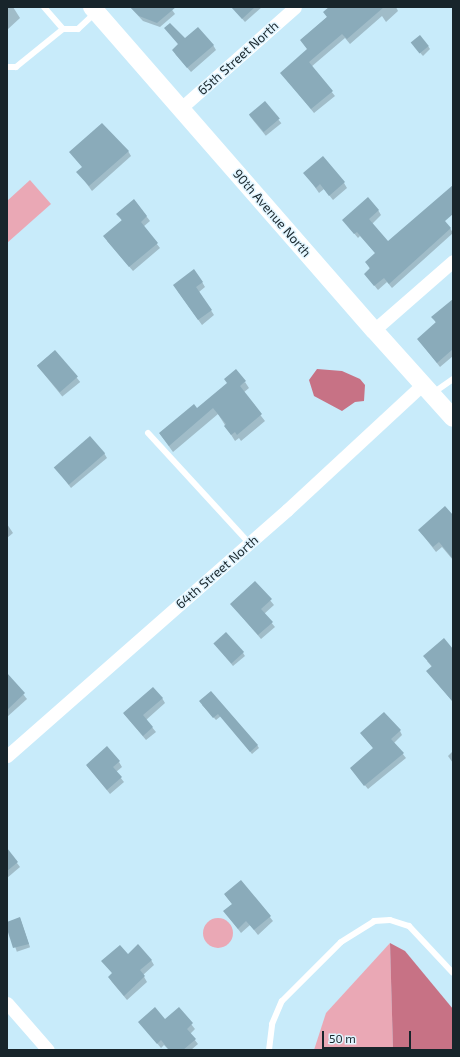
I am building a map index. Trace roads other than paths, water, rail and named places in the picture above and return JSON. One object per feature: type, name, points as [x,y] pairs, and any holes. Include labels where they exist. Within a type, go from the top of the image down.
[{"type":"street","name":"65th Street North","points":[[181,108],[295,7]]},
{"type":"street","name":"90th Avenue North","points":[[94,9],[374,330],[453,418]]},
{"type":"street","points":[[374,330],[453,261]]},
{"type":"street","name":"64th Street North","points":[[7,756],[249,543],[428,389]]},
{"type":"street","points":[[7,1004],[48,1050]]},
{"type":"lane","points":[[44,7],[63,29]]},
{"type":"lane","points":[[7,67],[16,67],[63,29],[78,29],[94,9]]},
{"type":"lane","points":[[428,389],[453,379]]},
{"type":"lane","points":[[148,433],[249,543]]},
{"type":"lane","points":[[269,1050],[272,1024],[282,1001],[341,942],[374,921],[390,920],[409,926],[453,973]]}]
